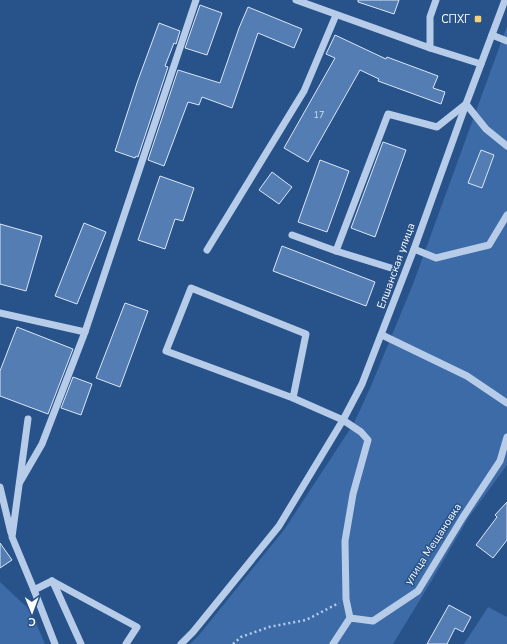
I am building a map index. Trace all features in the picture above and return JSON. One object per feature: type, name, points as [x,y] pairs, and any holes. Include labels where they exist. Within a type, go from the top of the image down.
[{"type":"street","points":[[20,482],[42,444],[85,332],[196,0]]},
{"type":"street","points":[[296,0],[430,48],[480,64]]},
{"type":"street","points":[[430,48],[430,17],[436,0]]},
{"type":"street","name":"Елшанская улица","points":[[181,644],[193,632],[279,526],[343,420],[362,384],[414,249],[480,64],[505,0]]},
{"type":"street","points":[[207,250],[304,91],[336,15]]},
{"type":"street","points":[[492,35],[507,41]]},
{"type":"street","points":[[336,251],[388,114],[437,127],[466,104],[486,129],[507,146]]},
{"type":"street","points":[[414,249],[436,258],[489,245],[507,215]]},
{"type":"street","points":[[292,235],[336,251],[391,268]]},
{"type":"street","points":[[293,398],[306,334],[191,288],[166,351],[293,398],[343,420],[361,432],[368,440],[353,494],[345,541],[346,600],[350,618],[333,644]]},
{"type":"street","points":[[0,313],[85,332]]},
{"type":"street","points":[[382,334],[467,376],[507,403]]},
{"type":"street","points":[[12,538],[28,419]]},
{"type":"street","name":"улица Мещановка","points":[[350,618],[373,621],[418,591],[463,517],[500,461],[507,438]]},
{"type":"street","points":[[0,487],[12,538],[55,644]]},
{"type":"street","points":[[34,590],[52,582]]},
{"type":"street","points":[[52,582],[81,644]]},
{"type":"street","points":[[52,582],[137,628],[126,644]]},
{"type":"path","points":[[233,644],[240,637],[269,627],[306,620],[346,600]]},
{"type":"shaded area","points":[[507,26],[507,465],[469,517],[393,644],[190,644],[199,635],[284,530],[354,423],[413,284]]},
{"type":"shaded area","points":[[0,582],[31,611],[45,644],[0,644]]},
{"type":"shaded area","points":[[488,607],[507,617],[507,644],[464,644]]},
{"type":"building","points":[[358,0],[399,0],[394,14],[358,2]]},
{"type":"building","points":[[200,5],[222,13],[207,55],[185,48]]},
{"type":"building","points":[[248,7],[302,29],[294,48],[258,33],[232,108],[202,97],[199,105],[188,102],[164,166],[148,160],[178,70],[220,83]]},
{"type":"building","points":[[159,23],[180,31],[176,44],[174,43],[165,66],[168,67],[138,157],[136,156],[135,158],[115,151],[137,83]]},
{"type":"building","points":[[335,35],[386,59],[387,57],[438,76],[433,88],[445,92],[441,104],[378,81],[379,79],[360,70],[308,162],[284,148],[335,58],[326,54]]},
{"type":"building","points":[[383,142],[406,150],[375,237],[351,228]]},
{"type":"building","points":[[481,150],[494,155],[482,188],[468,183]]},
{"type":"building","points":[[320,160],[349,171],[327,232],[298,222]]},
{"type":"building","points":[[272,172],[292,187],[279,204],[259,190]]},
{"type":"building","points":[[160,176],[194,188],[183,221],[175,219],[165,249],[138,240]]},
{"type":"building","points":[[84,223],[106,232],[77,304],[55,296]]},
{"type":"building","points":[[0,224],[42,236],[26,291],[0,284]]},
{"type":"building","points":[[282,246],[375,282],[366,306],[273,271]]},
{"type":"building","points":[[125,303],[148,311],[120,387],[96,378]]},
{"type":"building","points":[[17,327],[73,349],[48,414],[0,396],[0,371]]},
{"type":"building","points":[[73,377],[92,384],[81,415],[61,408]]},
{"type":"building","points":[[507,502],[507,540],[493,558],[476,545],[497,517],[495,515]]},
{"type":"building","points":[[0,543],[12,560],[0,568]]},
{"type":"building","points":[[449,605],[471,617],[463,632],[455,628],[447,644],[427,644]]},
{"type":"place","name":"СПХГ","points":[[478,19]]}]
